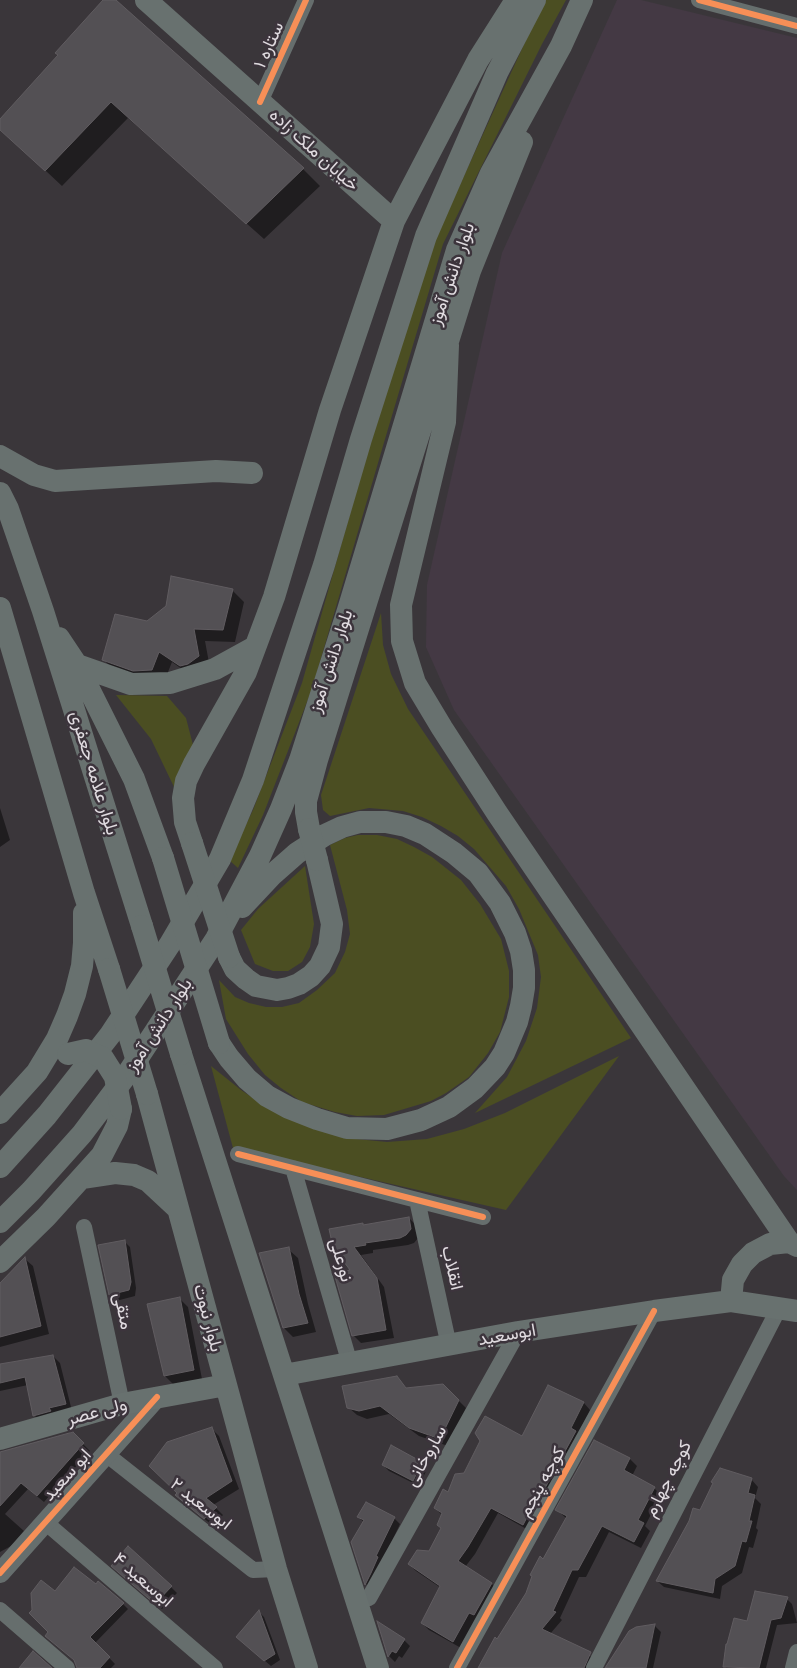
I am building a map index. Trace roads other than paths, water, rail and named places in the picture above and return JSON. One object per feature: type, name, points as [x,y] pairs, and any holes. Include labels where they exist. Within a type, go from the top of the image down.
[{"type":"main road","name":"خیابان ملک زاده","points":[[146,0],[394,221]]},
{"type":"main road","points":[[516,0],[478,60],[394,221],[330,410],[274,597],[246,672],[200,752],[186,781],[183,798],[185,822],[222,948],[235,969],[256,986],[266,989],[282,989],[299,984],[311,976],[320,966],[329,946],[332,924],[306,812],[306,801],[310,783],[470,271],[560,46],[582,0]]},
{"type":"main road","name":"بلوار دانش آموز","points":[[0,1167],[47,1115],[110,1035],[170,944],[220,858],[253,780],[318,584],[361,440],[426,236],[497,73],[535,0]]},
{"type":"main road","name":"بلوار دانش آموز","points":[[0,1222],[31,1191],[87,1126],[222,948],[300,760],[457,250],[491,173],[560,46]]},
{"type":"main road","points":[[448,345],[445,422],[401,605],[402,642],[415,683],[503,821],[793,1244]]},
{"type":"main road","points":[[0,456],[34,475],[55,482],[216,471],[252,473]]},
{"type":"main road","name":"بلوار علامه جعفری","points":[[0,493],[8,509],[43,611],[181,1054],[284,1375]]},
{"type":"main road","points":[[0,608],[84,893],[82,966],[75,994],[57,1039],[37,1072],[0,1113]]},
{"type":"main road","points":[[43,611],[77,665],[134,780],[163,858],[219,1042],[246,1079],[268,1096],[289,1108],[346,1128],[388,1129],[421,1120],[450,1108],[475,1088],[495,1067],[511,1039],[517,1022],[524,988],[521,951],[515,933],[500,904],[478,874],[454,853],[425,834],[406,826],[386,822],[360,822],[342,827],[325,835],[297,853],[250,898],[222,948]]},
{"type":"main road","points":[[77,665],[131,684],[170,684],[215,669],[255,648]]},
{"type":"main road","name":"بلوار نبوت","points":[[84,893],[147,1094],[276,1569],[307,1668]]},
{"type":"main road","points":[[0,1262],[46,1217],[102,1155],[117,1126],[121,1109],[115,1077],[103,1058],[86,1050],[68,1054],[37,1072]]},
{"type":"main road","points":[[82,1178],[114,1173],[134,1175],[148,1181],[178,1208]]},
{"type":"main road","points":[[731,1301],[733,1280],[742,1264],[753,1253],[770,1244],[793,1244]]},
{"type":"main road","name":"ابوسعید","points":[[284,1375],[518,1332],[654,1311],[731,1301],[788,1309]]},
{"type":"main road","points":[[284,1375],[378,1668]]},
{"type":"main road","name":"ولی عصر","points":[[0,1439],[122,1404],[226,1385]]},
{"type":"street","name":"ستاره ۱","points":[[260,102],[306,0]]},
{"type":"street","points":[[699,0],[797,26]]},
{"type":"street","points":[[238,1154],[483,1217]]},
{"type":"street","name":"نورعلی","points":[[293,1168],[350,1364]]},
{"type":"street","name":"انقلاب","points":[[417,1200],[449,1346]]},
{"type":"street","name":"متقی","points":[[84,1227],[122,1404]]},
{"type":"street","name":"کوچه چهارم","points":[[594,1668],[788,1309]]},
{"type":"street","name":"کوچه پنجم","points":[[457,1668],[654,1311]]},
{"type":"street","name":"ساروخانی","points":[[369,1598],[518,1332]]},
{"type":"street","name":"ابو سعید","points":[[0,1573],[157,1397]]},
{"type":"street","name":"ابوسعید ۲","points":[[106,1454],[253,1570],[276,1569]]},
{"type":"street","name":"ابوسعید ۴","points":[[45,1522],[215,1668]]},
{"type":"street","points":[[0,1610],[67,1668]]},
{"type":"street","points":[[793,1668],[797,1652]]}]
